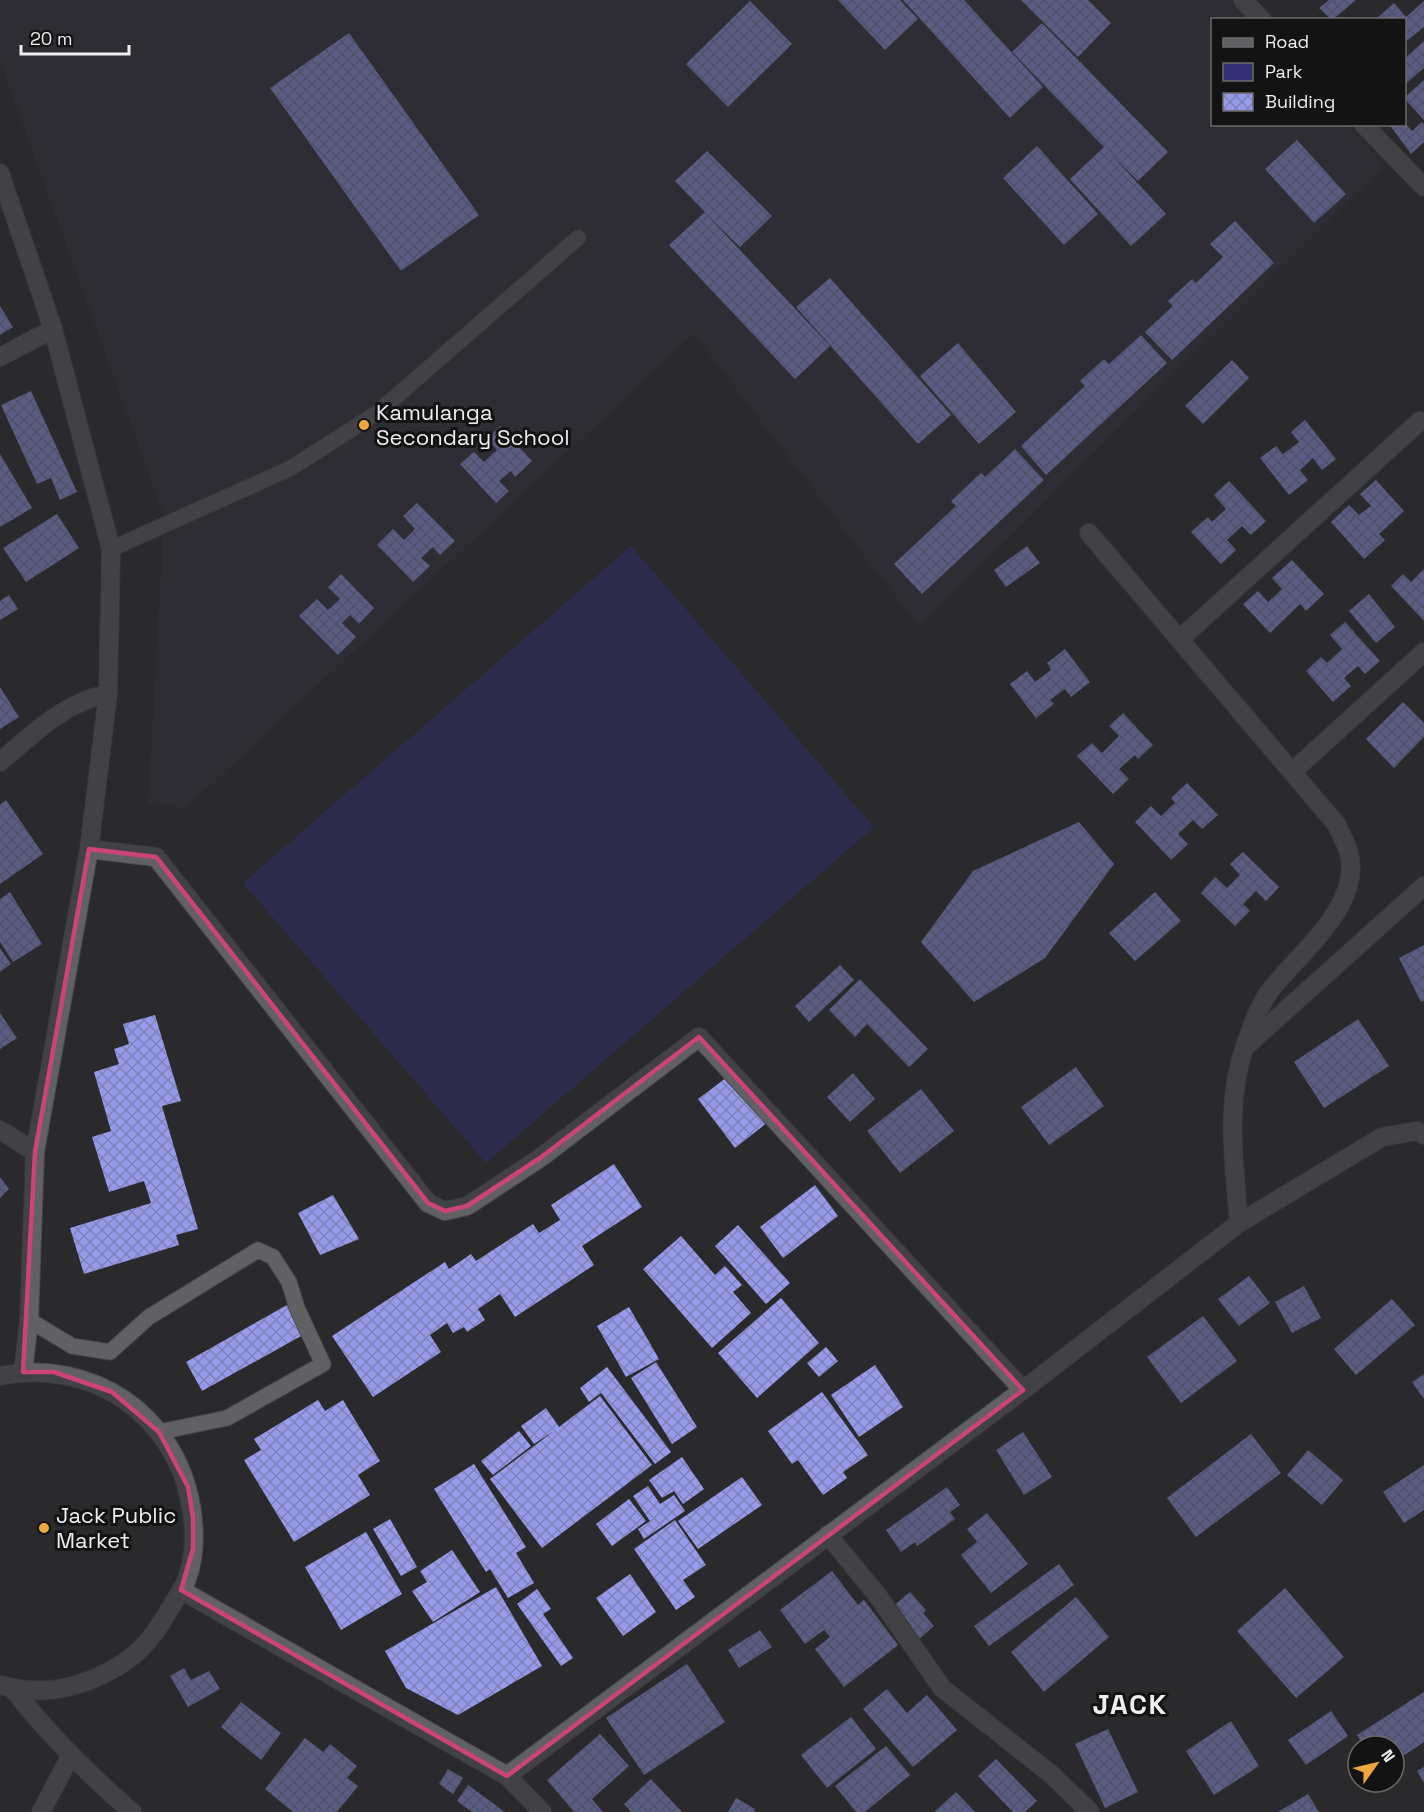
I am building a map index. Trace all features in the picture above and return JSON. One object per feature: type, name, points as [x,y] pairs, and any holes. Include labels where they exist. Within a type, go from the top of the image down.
[{"type":"street","points":[[1243,0],[1260,18]]},
{"type":"street","points":[[1366,126],[1424,187]]},
{"type":"street","points":[[0,172],[52,329],[111,549],[108,694],[89,849],[35,1152],[29,1320],[23,1372]]},
{"type":"street","points":[[0,357],[52,329]]},
{"type":"street","points":[[1180,639],[1420,421]]},
{"type":"street","points":[[1089,533],[1336,825],[1349,851],[1349,882],[1339,911],[1271,990],[1258,1011],[1244,1048],[1231,1130],[1239,1223]]},
{"type":"street","points":[[1292,772],[1424,652]]},
{"type":"street","points":[[0,762],[52,718],[88,698],[108,694]]},
{"type":"street","points":[[89,849],[156,857],[428,1203],[445,1211],[467,1206],[540,1158],[699,1037],[1023,1390]]},
{"type":"street","points":[[1244,1048],[1424,886]]},
{"type":"street","points":[[0,1130],[35,1152]]},
{"type":"street","points":[[507,1776],[1023,1390],[1239,1223],[1382,1137],[1417,1131],[1424,1135]]},
{"type":"street","points":[[0,1376],[23,1372],[54,1372],[84,1379],[112,1392],[138,1409],[159,1432],[176,1458],[188,1487],[193,1518],[194,1549],[187,1579],[152,1640],[122,1665],[86,1682],[59,1691],[6,1687]]},
{"type":"street","points":[[828,1535],[878,1596],[942,1688],[1052,1775],[1090,1812]]},
{"type":"street","points":[[181,1590],[507,1776],[542,1812]]},
{"type":"street","points":[[6,1687],[85,1771],[132,1812]]},
{"type":"street","points":[[41,1812],[71,1755]]},
{"type":"lane","points":[[111,549],[291,468],[377,413],[578,238]]},
{"type":"lane","points":[[29,1320],[72,1346],[110,1352],[149,1317],[258,1250],[273,1257],[289,1282],[297,1308],[323,1364],[226,1418],[159,1432]]},
{"type":"highlighted area","points":[[89,849],[156,857],[428,1203],[445,1211],[467,1206],[540,1158],[699,1037],[1023,1390],[507,1776],[181,1590],[193,1549],[193,1518],[188,1487],[159,1432],[112,1392],[54,1372],[23,1372],[35,1152]]},
{"type":"shaded area","name":"Kamulanga Secondary School","points":[[0,0],[1231,0],[1248,18],[1211,18],[1211,126],[1348,126],[1384,165],[919,627],[694,334],[185,809],[148,803],[164,516],[0,61]]},
{"type":"green space","points":[[631,546],[874,827],[486,1163],[243,883]]},
{"type":"building","points":[[838,0],[900,0],[918,19],[885,50]]},
{"type":"building","points":[[903,0],[964,0],[1043,87],[1010,118]]},
{"type":"building","points":[[1021,0],[1088,0],[1111,23],[1078,57]]},
{"type":"building","points":[[1329,0],[1356,0],[1334,18],[1330,18],[1319,8]]},
{"type":"building","points":[[750,1],[792,44],[728,107],[686,64]]},
{"type":"building","points":[[1424,1],[1424,27],[1406,41],[1406,18],[1377,18],[1394,3],[1406,17]]},
{"type":"building","points":[[1042,23],[1168,152],[1138,181],[1109,152],[1166,214],[1131,246],[1070,179],[1104,147],[1012,52]]},
{"type":"building","points":[[349,33],[479,215],[401,271],[270,88]]},
{"type":"building","points":[[1424,41],[1424,68],[1406,83],[1406,57]]},
{"type":"building","points":[[1424,80],[1424,120],[1406,100],[1406,96]]},
{"type":"building","points":[[1422,122],[1424,124],[1424,142],[1411,154],[1390,126],[1406,124],[1412,131]]},
{"type":"building","points":[[1297,140],[1346,194],[1314,223],[1265,169]]},
{"type":"building","points":[[1037,146],[1098,214],[1064,245],[1003,178]]},
{"type":"building","points":[[707,151],[772,216],[740,247],[709,217],[830,346],[795,379],[669,245],[705,212],[675,181]]},
{"type":"building","points":[[1235,221],[1274,263],[1172,360],[1145,332],[1173,306],[1168,301],[1192,279],[1196,283],[1223,257],[1210,244]]},
{"type":"building","points":[[830,278],[951,415],[918,444],[796,307]]},
{"type":"building","points":[[0,306],[13,327],[0,335]]},
{"type":"building","points":[[1141,335],[1167,363],[1046,475],[1021,446],[1085,386],[1080,381],[1104,359],[1109,364]]},
{"type":"building","points":[[958,343],[1016,412],[979,444],[920,376]]},
{"type":"building","points":[[1232,360],[1249,378],[1203,424],[1185,406]]},
{"type":"building","points":[[31,391],[77,492],[60,500],[51,478],[37,484],[1,405]]},
{"type":"building","points":[[1305,420],[1336,459],[1322,470],[1313,458],[1300,470],[1308,480],[1289,495],[1260,458],[1276,446],[1283,454],[1299,442],[1291,432]]},
{"type":"building","points":[[500,426],[532,461],[515,477],[511,471],[499,481],[509,491],[496,503],[460,464],[474,452],[484,462],[497,450],[487,439]]},
{"type":"building","points":[[1015,449],[1044,480],[922,594],[894,564],[956,506],[951,501],[981,473],[985,477]]},
{"type":"building","points":[[0,454],[32,508],[0,527]]},
{"type":"building","points":[[1376,480],[1404,511],[1379,534],[1385,540],[1364,559],[1331,522],[1349,505],[1359,515],[1371,506],[1360,494]]},
{"type":"building","points":[[1229,481],[1266,521],[1251,535],[1242,526],[1227,540],[1236,550],[1221,564],[1191,532],[1208,517],[1212,522],[1226,509],[1214,495]]},
{"type":"building","points":[[417,503],[455,541],[440,555],[433,547],[421,558],[430,566],[413,582],[377,545],[393,529],[404,540],[415,529],[403,516]]},
{"type":"building","points":[[57,514],[79,548],[26,582],[3,548]]},
{"type":"building","points":[[1027,546],[1040,563],[1006,587],[994,570]]},
{"type":"building","points":[[1292,560],[1324,594],[1306,611],[1300,604],[1270,633],[1243,604],[1258,591],[1268,602],[1282,589],[1272,578]]},
{"type":"building","points":[[1424,569],[1424,621],[1391,586],[1403,574],[1411,582]]},
{"type":"building","points":[[341,574],[374,608],[359,624],[350,615],[342,623],[356,637],[338,655],[299,616],[317,599],[328,610],[340,599],[328,587]]},
{"type":"building","points":[[1369,594],[1395,627],[1376,643],[1349,611]]},
{"type":"building","points":[[9,595],[18,609],[0,620],[0,601]]},
{"type":"building","points":[[1345,622],[1380,661],[1365,674],[1358,666],[1344,678],[1351,686],[1333,702],[1306,671],[1321,657],[1327,663],[1342,649],[1330,635]]},
{"type":"building","points":[[1065,649],[1090,682],[1071,697],[1065,689],[1050,700],[1054,704],[1036,718],[1010,684],[1027,671],[1035,682],[1051,670],[1047,663]]},
{"type":"building","points":[[0,687],[19,717],[0,729]]},
{"type":"building","points":[[1403,702],[1424,723],[1424,737],[1394,768],[1366,739]]},
{"type":"building","points":[[1123,713],[1153,745],[1138,759],[1135,755],[1119,769],[1129,779],[1113,794],[1077,756],[1092,743],[1102,753],[1119,736],[1109,726]]},
{"type":"building","points":[[1187,783],[1218,815],[1202,829],[1193,820],[1178,834],[1188,844],[1171,860],[1135,822],[1151,806],[1161,816],[1175,803],[1171,798]]},
{"type":"building","points":[[6,800],[43,854],[0,884],[0,805]]},
{"type":"building","points":[[1079,822],[1114,864],[1045,958],[974,1002],[921,942],[973,871]]},
{"type":"building","points":[[1243,852],[1279,887],[1266,901],[1256,891],[1243,904],[1250,911],[1235,926],[1201,893],[1215,877],[1227,888],[1240,875],[1230,864]]},
{"type":"building","points":[[10,892],[42,944],[13,962],[0,942],[0,899]]},
{"type":"building","points":[[1155,892],[1181,921],[1135,961],[1109,933]]},
{"type":"building","points":[[1424,945],[1424,1001],[1421,1002],[1399,958]]},
{"type":"building","points":[[0,948],[11,964],[0,972]]},
{"type":"building","points":[[840,965],[854,980],[809,1022],[795,1006]]},
{"type":"building","points":[[860,979],[928,1049],[909,1067],[867,1024],[855,1037],[829,1010]]},
{"type":"building","points":[[0,1013],[17,1038],[0,1049]]},
{"type":"building","points":[[155,1015],[181,1101],[162,1106],[198,1229],[176,1235],[179,1245],[84,1274],[70,1228],[151,1203],[144,1181],[109,1192],[92,1137],[111,1131],[94,1072],[119,1064],[114,1049],[129,1044],[123,1024]]},
{"type":"building","points":[[1358,1019],[1389,1066],[1324,1108],[1294,1062]]},
{"type":"building","points":[[1076,1067],[1104,1106],[1049,1145],[1021,1107]]},
{"type":"building","points":[[853,1073],[875,1099],[850,1122],[827,1097]]},
{"type":"building","points":[[731,1074],[768,1122],[735,1148],[698,1099]]},
{"type":"building","points":[[921,1089],[954,1131],[900,1173],[867,1131]]},
{"type":"building","points":[[614,1164],[642,1207],[582,1246],[594,1265],[515,1317],[500,1294],[478,1309],[485,1320],[467,1332],[464,1327],[453,1333],[447,1323],[430,1335],[441,1352],[373,1397],[332,1336],[445,1262],[449,1269],[471,1254],[476,1261],[533,1224],[539,1233],[560,1220],[551,1205]]},
{"type":"building","points":[[0,1177],[9,1189],[0,1198]]},
{"type":"building","points":[[815,1185],[838,1216],[783,1258],[760,1227]]},
{"type":"building","points":[[333,1195],[359,1239],[320,1255],[298,1213]]},
{"type":"building","points":[[738,1225],[790,1283],[766,1304],[715,1246]]},
{"type":"building","points":[[681,1236],[715,1275],[725,1266],[742,1285],[733,1292],[751,1313],[712,1348],[643,1269]]},
{"type":"building","points":[[1249,1276],[1270,1303],[1239,1326],[1218,1299]]},
{"type":"building","points":[[1304,1286],[1321,1318],[1292,1333],[1275,1302]]},
{"type":"building","points":[[781,1298],[819,1343],[757,1398],[718,1353]]},
{"type":"building","points":[[1392,1299],[1415,1325],[1356,1375],[1334,1349]]},
{"type":"building","points":[[287,1305],[303,1335],[202,1391],[186,1362]]},
{"type":"building","points":[[629,1307],[659,1359],[626,1377],[597,1326]]},
{"type":"building","points":[[1203,1316],[1237,1361],[1181,1403],[1147,1357]]},
{"type":"building","points":[[826,1347],[838,1361],[819,1377],[807,1363]]},
{"type":"building","points":[[656,1362],[697,1427],[672,1444],[631,1378]]},
{"type":"building","points":[[875,1365],[903,1407],[859,1437],[831,1395]]},
{"type":"building","points":[[607,1367],[671,1452],[655,1464],[601,1393],[589,1402],[580,1388]]},
{"type":"building","points":[[1424,1374],[1424,1399],[1412,1382]]},
{"type":"building","points":[[822,1392],[868,1455],[843,1472],[847,1478],[823,1495],[798,1460],[792,1464],[768,1431]]},
{"type":"building","points":[[600,1396],[652,1465],[542,1548],[490,1479],[554,1431],[534,1444],[521,1426],[546,1408],[559,1427]]},
{"type":"building","points":[[318,1400],[325,1411],[343,1400],[380,1461],[358,1475],[370,1495],[294,1542],[244,1460],[261,1450],[254,1439]]},
{"type":"building","points":[[519,1431],[531,1446],[493,1475],[481,1461]]},
{"type":"building","points":[[1023,1432],[1052,1477],[1024,1495],[996,1450]]},
{"type":"building","points":[[1251,1434],[1281,1473],[1196,1537],[1167,1498]]},
{"type":"building","points":[[1308,1450],[1343,1480],[1322,1505],[1287,1475]]},
{"type":"building","points":[[682,1457],[704,1489],[683,1504],[674,1491],[662,1498],[649,1480]]},
{"type":"building","points":[[474,1464],[526,1547],[516,1553],[534,1583],[508,1598],[490,1569],[486,1572],[434,1489]]},
{"type":"building","points":[[1424,1465],[1424,1510],[1404,1523],[1383,1492]]},
{"type":"building","points":[[742,1477],[762,1505],[698,1549],[678,1521]]},
{"type":"building","points":[[648,1486],[660,1504],[674,1495],[685,1511],[644,1539],[638,1529],[650,1521],[633,1496]]},
{"type":"building","points":[[947,1487],[960,1505],[950,1512],[955,1519],[917,1546],[915,1542],[901,1552],[886,1530]]},
{"type":"building","points":[[629,1499],[646,1521],[612,1546],[596,1524]]},
{"type":"building","points":[[987,1513],[1028,1564],[991,1593],[961,1555],[977,1542],[967,1529]]},
{"type":"building","points":[[390,1519],[417,1567],[401,1576],[373,1529]]},
{"type":"building","points":[[675,1520],[706,1565],[683,1580],[695,1597],[676,1610],[634,1549]]},
{"type":"building","points":[[366,1532],[402,1594],[341,1630],[305,1567]]},
{"type":"building","points":[[452,1550],[480,1592],[433,1622],[412,1591],[427,1582],[420,1571]]},
{"type":"building","points":[[1059,1564],[1074,1585],[989,1646],[974,1626]]},
{"type":"building","points":[[832,1571],[858,1605],[864,1600],[898,1645],[844,1687],[815,1649],[830,1637],[824,1630],[805,1644],[780,1610]]},
{"type":"building","points":[[630,1574],[656,1612],[623,1636],[596,1598]]},
{"type":"building","points":[[496,1587],[542,1666],[458,1715],[406,1688],[385,1651]]},
{"type":"building","points":[[1285,1588],[1344,1657],[1296,1698],[1237,1631]]},
{"type":"building","points":[[537,1589],[551,1609],[543,1614],[573,1658],[561,1666],[517,1604]]},
{"type":"building","points":[[910,1592],[926,1610],[923,1613],[934,1626],[919,1639],[892,1607]]},
{"type":"building","points":[[1076,1597],[1109,1637],[1044,1692],[1011,1652]]},
{"type":"building","points":[[760,1630],[772,1647],[739,1668],[728,1650]]},
{"type":"building","points":[[687,1664],[725,1722],[644,1775],[606,1718]]},
{"type":"building","points":[[184,1668],[191,1680],[209,1671],[220,1689],[188,1707],[170,1676]]},
{"type":"building","points":[[887,1689],[907,1713],[927,1695],[957,1730],[913,1767],[863,1709]]},
{"type":"building","points":[[1424,1692],[1424,1742],[1406,1754],[1406,1734],[1359,1734]]},
{"type":"building","points":[[241,1702],[281,1733],[261,1760],[221,1727]]},
{"type":"building","points":[[1331,1711],[1347,1734],[1346,1737],[1306,1765],[1288,1740]]},
{"type":"building","points":[[851,1717],[876,1749],[827,1788],[801,1755]]},
{"type":"building","points":[[1231,1721],[1259,1766],[1214,1795],[1186,1751]]},
{"type":"building","points":[[1108,1729],[1138,1792],[1105,1808],[1075,1744]]},
{"type":"building","points":[[600,1734],[629,1766],[592,1799],[603,1812],[574,1812],[547,1780]]},
{"type":"building","points":[[305,1738],[323,1752],[330,1744],[357,1766],[347,1778],[358,1786],[337,1812],[293,1812],[265,1789]]},
{"type":"building","points":[[886,1746],[910,1775],[865,1812],[856,1812],[835,1786]]},
{"type":"building","points":[[996,1759],[1037,1801],[1025,1812],[1013,1812],[978,1776]]},
{"type":"building","points":[[1424,1767],[1424,1783],[1417,1771]]},
{"type":"building","points":[[448,1769],[463,1778],[453,1794],[439,1784]]},
{"type":"building","points":[[651,1779],[682,1812],[631,1812],[624,1804]]},
{"type":"building","points":[[468,1785],[505,1812],[472,1812],[457,1801]]},
{"type":"building","points":[[956,1792],[975,1812],[934,1812]]},
{"type":"building","points":[[1308,1794],[1319,1812],[1278,1812]]},
{"type":"building","points":[[736,1798],[755,1809],[754,1812],[728,1812]]},
{"type":"place","name":"Kamulanga Secondary School","points":[[364,425]]},
{"type":"place","name":"Jack Public Market","points":[[44,1528]]},
{"type":"district","name":"JACK","points":[[1130,1704]]}]
